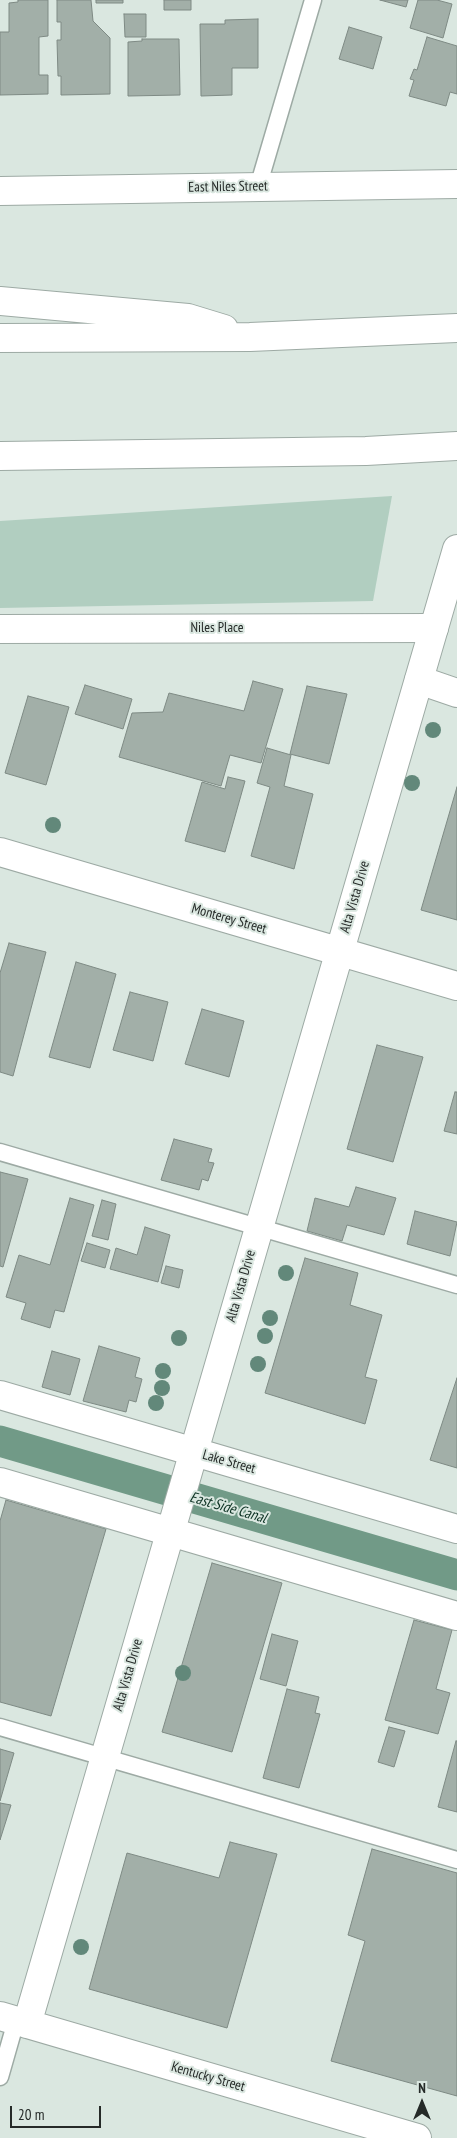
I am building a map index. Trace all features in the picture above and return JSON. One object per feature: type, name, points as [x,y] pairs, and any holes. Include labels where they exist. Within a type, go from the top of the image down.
[{"type":"main road","name":"East Niles Street","points":[[0,190],[457,184]]},
{"type":"main road","points":[[0,301],[188,318],[250,337]]},
{"type":"main road","points":[[0,338],[250,337],[457,328]]},
{"type":"main road","points":[[0,456],[142,456],[366,451],[457,446]]},
{"type":"main road","points":[[0,471],[142,456]]},
{"type":"main road","name":"Alta Vista Drive","points":[[14,2020],[104,1757],[457,548]]},
{"type":"main road","name":"Niles Place","points":[[0,629],[434,628]]},
{"type":"main road","points":[[419,680],[457,693]]},
{"type":"main road","name":"Monterey Street","points":[[0,852],[457,986]]},
{"type":"main road","name":"Lake Street","points":[[0,1395],[457,1529]]},
{"type":"main road","points":[[0,1482],[457,1616]]},
{"type":"main road","name":"Kentucky Street","points":[[14,2020],[417,2138]]},
{"type":"lane","points":[[258,187],[313,0]]},
{"type":"lane","points":[[0,1152],[457,1285]]},
{"type":"lane","points":[[0,1727],[457,1860]]},
{"type":"lane","points":[[0,2076],[14,2020]]},
{"type":"green space","points":[[392,496],[373,601],[0,608],[0,521]]},
{"type":"building","points":[[18,0],[48,0],[48,36],[39,37],[39,75],[48,75],[48,94],[0,95],[0,32],[9,32],[9,3],[18,2]]},
{"type":"building","points":[[57,0],[91,0],[93,21],[110,38],[110,94],[61,95],[61,76],[58,76],[57,40],[61,40],[61,22],[57,22]]},
{"type":"building","points":[[96,0],[123,0],[123,3],[96,3]]},
{"type":"building","points":[[164,0],[191,0],[191,10],[164,10]]},
{"type":"building","points":[[380,0],[408,0],[406,7]]},
{"type":"building","points":[[418,0],[437,0],[452,4],[443,38],[410,28]]},
{"type":"building","points":[[124,14],[146,14],[146,37],[125,37]]},
{"type":"building","points":[[258,19],[258,68],[232,68],[232,95],[201,96],[200,24],[225,24],[225,20]]},
{"type":"building","points":[[349,27],[382,37],[373,69],[339,59]]},
{"type":"building","points":[[427,37],[457,46],[457,94],[450,92],[446,106],[409,96],[414,80],[410,79],[414,69],[417,70]]},
{"type":"building","points":[[142,39],[179,39],[180,95],[128,96],[128,42],[142,41]]},
{"type":"building","points":[[253,681],[283,689],[261,763],[230,755],[221,786],[119,757],[132,713],[163,712],[169,693],[244,711]]},
{"type":"building","points":[[85,685],[132,699],[123,729],[75,714]]},
{"type":"building","points":[[307,686],[347,694],[329,764],[290,754]]},
{"type":"building","points":[[28,696],[69,707],[46,785],[5,773]]},
{"type":"building","points":[[267,748],[291,755],[284,786],[313,794],[294,869],[251,856],[270,787],[257,783]]},
{"type":"building","points":[[228,777],[245,781],[225,852],[185,841],[202,782],[225,789]]},
{"type":"building","points":[[457,787],[457,920],[421,910]]},
{"type":"building","points":[[9,943],[46,952],[13,1076],[0,1072],[0,973]]},
{"type":"building","points":[[76,962],[116,974],[90,1068],[49,1057]]},
{"type":"building","points":[[130,992],[168,1002],[153,1061],[113,1050]]},
{"type":"building","points":[[202,1009],[244,1021],[229,1077],[185,1064]]},
{"type":"building","points":[[377,1045],[423,1057],[393,1162],[347,1149]]},
{"type":"building","points":[[455,1092],[457,1092],[457,1134],[444,1131]]},
{"type":"building","points":[[174,1139],[212,1149],[208,1162],[214,1163],[208,1181],[202,1179],[199,1190],[161,1180]]},
{"type":"building","points":[[0,1172],[28,1179],[3,1267],[0,1266]]},
{"type":"building","points":[[356,1187],[396,1198],[384,1235],[347,1225],[342,1241],[307,1231],[315,1198],[349,1207]]},
{"type":"building","points":[[70,1198],[94,1205],[64,1312],[55,1310],[50,1328],[21,1319],[26,1303],[6,1297],[19,1255],[50,1265]]},
{"type":"building","points":[[102,1200],[116,1204],[108,1240],[92,1236]]},
{"type":"building","points":[[415,1211],[457,1222],[450,1256],[407,1244]]},
{"type":"building","points":[[145,1227],[170,1235],[158,1282],[110,1269],[116,1248],[137,1255]]},
{"type":"building","points":[[87,1243],[110,1250],[105,1268],[81,1261]]},
{"type":"building","points":[[305,1258],[358,1273],[350,1305],[382,1315],[365,1377],[377,1380],[365,1424],[265,1393]]},
{"type":"building","points":[[166,1266],[183,1270],[179,1288],[161,1283]]},
{"type":"building","points":[[99,1346],[140,1358],[135,1377],[142,1379],[136,1402],[129,1400],[126,1412],[83,1401]]},
{"type":"building","points":[[52,1351],[80,1359],[70,1395],[42,1387]]},
{"type":"building","points":[[457,1378],[457,1468],[430,1460]]},
{"type":"building","points":[[6,1500],[106,1529],[51,1716],[0,1702],[0,1521]]},
{"type":"building","points":[[212,1563],[282,1583],[232,1752],[162,1732]]},
{"type":"building","points":[[414,1620],[452,1630],[436,1689],[450,1693],[438,1734],[385,1720]]},
{"type":"building","points":[[272,1634],[298,1641],[286,1686],[260,1679]]},
{"type":"building","points":[[287,1689],[319,1697],[315,1713],[320,1714],[299,1788],[263,1778]]},
{"type":"building","points":[[389,1727],[405,1731],[394,1767],[378,1762]]},
{"type":"building","points":[[457,1741],[457,1812],[438,1807]]},
{"type":"building","points":[[0,1749],[14,1753],[0,1801]]},
{"type":"building","points":[[0,1803],[11,1805],[0,1840]]},
{"type":"building","points":[[230,1842],[277,1854],[227,2028],[89,1989],[127,1853],[219,1878]]},
{"type":"building","points":[[372,1849],[457,1873],[457,2096],[331,2061],[365,1941],[348,1935]]},
{"type":"waterway","name":"East Side Canal","points":[[0,1441],[457,1575]]}]
